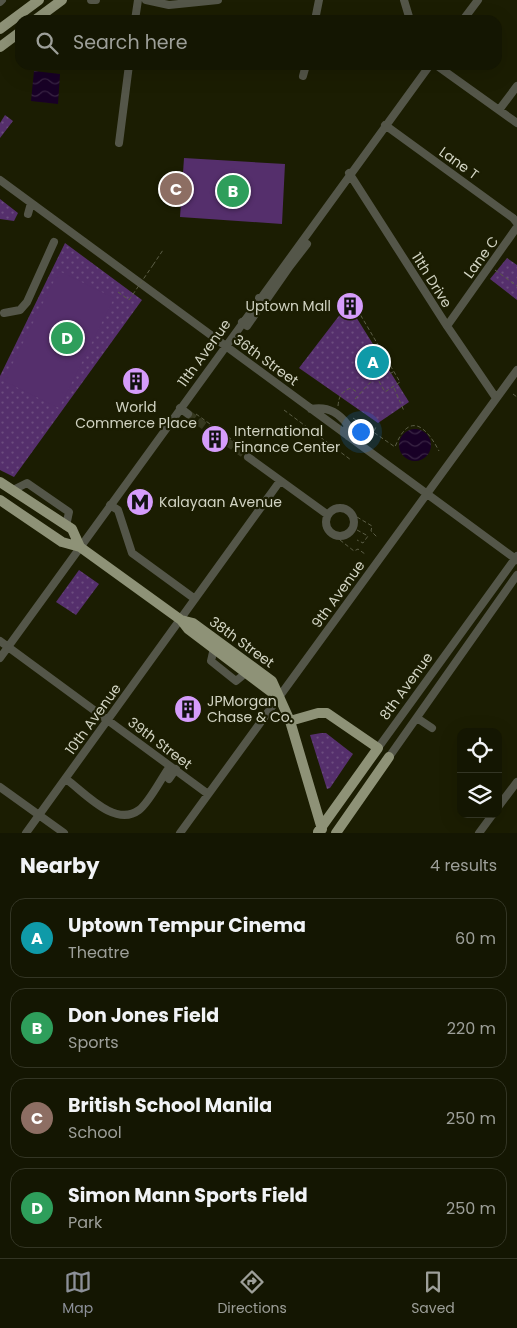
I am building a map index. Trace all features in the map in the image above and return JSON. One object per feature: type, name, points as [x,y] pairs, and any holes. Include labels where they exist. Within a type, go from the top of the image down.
[{"type":"main road","points":[[19,15],[39,0]]},
{"type":"main road","points":[[42,15],[62,0]]},
{"type":"main road","points":[[0,29],[15,18]]},
{"type":"main road","points":[[0,47],[15,36]]},
{"type":"main road","name":"38th Street","points":[[0,482],[72,529],[80,547]]},
{"type":"main road","name":"38th Street","points":[[0,500],[62,542],[80,547],[181,620],[188,629],[278,697]]},
{"type":"main road","name":"38th Street","points":[[181,620],[193,623],[272,681],[290,721],[320,832]]},
{"type":"main road","points":[[290,721],[318,713],[327,713],[378,748]]},
{"type":"main road","name":"8th Avenue","points":[[320,832],[378,748]]},
{"type":"main road","name":"8th Avenue","points":[[336,833],[390,756]]},
{"type":"street","points":[[91,0],[96,0]]},
{"type":"street","points":[[136,15],[138,0]]},
{"type":"street","points":[[146,0],[169,5],[218,0]]},
{"type":"street","points":[[316,15],[319,0]]},
{"type":"street","points":[[404,0],[408,15]]},
{"type":"street","points":[[467,15],[478,0]]},
{"type":"street","points":[[119,143],[128,70]]},
{"type":"street","points":[[303,76],[305,70]]},
{"type":"street","name":"11th Avenue","points":[[0,658],[259,298],[288,264],[349,173],[426,70]]},
{"type":"street","points":[[443,70],[517,123]]},
{"type":"street","points":[[499,110],[517,86]]},
{"type":"street","name":"Lane T","points":[[385,125],[517,223]]},
{"type":"street","name":"11th Drive","points":[[349,173],[447,326],[496,398]]},
{"type":"street","name":"36th Street","points":[[0,180],[516,558]]},
{"type":"street","points":[[28,214],[31,203]]},
{"type":"street","name":"Lane C","points":[[447,326],[469,302],[517,227]]},
{"type":"street","points":[[4,313],[20,310],[27,302],[48,250],[54,242]]},
{"type":"street","points":[[288,264],[306,244]]},
{"type":"street","points":[[242,322],[247,326],[256,313]]},
{"type":"street","name":"9th Avenue","points":[[180,833],[517,370]]},
{"type":"street","points":[[180,408],[190,412]]},
{"type":"street","points":[[247,453],[280,481],[328,515]]},
{"type":"street","name":"10th Avenue","points":[[26,833],[181,620],[195,599],[198,589],[280,481]]},
{"type":"street","points":[[110,505],[118,510],[132,553],[195,599]]},
{"type":"street","name":"8th Avenue","points":[[378,748],[516,558]]},
{"type":"street","name":"8th Avenue","points":[[390,756],[517,575]]},
{"type":"street","name":"39th Street","points":[[0,641],[208,794]]},
{"type":"street","points":[[416,718],[432,728]]},
{"type":"street","points":[[169,778],[173,768]]},
{"type":"street","points":[[66,779],[111,813],[125,815],[140,810],[173,768]]},
{"type":"street","points":[[502,802],[517,782]]},
{"type":"street","points":[[0,787],[64,833]]},
{"type":"street","points":[[479,833],[490,818]]},
{"type":"path","points":[[118,292],[129,300],[163,250]]},
{"type":"path","points":[[495,270],[517,286]]},
{"type":"path","points":[[354,304],[400,382],[385,392],[376,376]]},
{"type":"path","points":[[383,373],[389,364]]},
{"type":"path","points":[[355,399],[358,393],[376,376],[394,372]]},
{"type":"path","points":[[393,387],[404,411]]},
{"type":"path","points":[[338,408],[339,397],[344,391],[351,388],[358,393]]},
{"type":"path","points":[[512,394],[517,397]]},
{"type":"path","points":[[284,410],[351,460]]},
{"type":"path","points":[[190,412],[247,453]]},
{"type":"path","points":[[352,417],[395,446],[400,433],[412,426],[418,426],[427,430],[439,451]]},
{"type":"path","points":[[373,432],[376,427]]},
{"type":"path","points":[[357,517],[372,526],[371,531],[377,537]]},
{"type":"path","points":[[357,530],[368,536],[363,543],[357,540]]},
{"type":"path","points":[[340,540],[354,551],[358,549],[365,554]]},
{"type":"path","points":[[251,656],[256,650],[266,656]]},
{"type":"shaded area","points":[[5,115],[13,121],[0,138],[0,123]]},
{"type":"shaded area","points":[[184,158],[285,164],[282,224],[180,217]]},
{"type":"shaded area","points":[[0,199],[18,213],[14,221],[0,219]]},
{"type":"shaded area","points":[[65,243],[142,300],[14,477],[0,470],[0,376]]},
{"type":"shaded area","points":[[507,258],[517,265],[517,300],[490,279]]},
{"type":"shaded area","points":[[59,271],[114,298],[59,408],[4,381]]},
{"type":"shaded area","points":[[348,304],[409,402],[378,423],[299,368]]},
{"type":"shaded area","points":[[79,570],[99,584],[76,615],[56,602]]},
{"type":"shaded area","points":[[326,733],[353,754],[330,788],[327,789],[310,735]]},
{"type":"water","points":[[34,71],[60,74],[58,104],[31,101]]},
{"type":"water","points":[[415,429],[426,434],[431,445],[426,456],[415,461],[404,456],[399,445],[404,434]]},
{"type":"tunnel","points":[[188,414],[248,457]]},
{"type":"place","name":"British School Manila","points":[[176,189]]},
{"type":"place","name":"Don Jones Field","points":[[233,191]]},
{"type":"place","name":"Uptown Mall","points":[[350,306]]},
{"type":"place","name":"Simon Mann Sports Field","points":[[67,338]]},
{"type":"place","name":"Uptown Tempur Cinema","points":[[373,362]]},
{"type":"place","name":"World Commerce Place","points":[[136,381]]},
{"type":"place","name":"International Finance Center","points":[[215,439]]},
{"type":"place","name":"Kalayaan Avenue","points":[[140,502]]},
{"type":"place","name":"JPMorgan Chase & Co.","points":[[188,709]]}]
